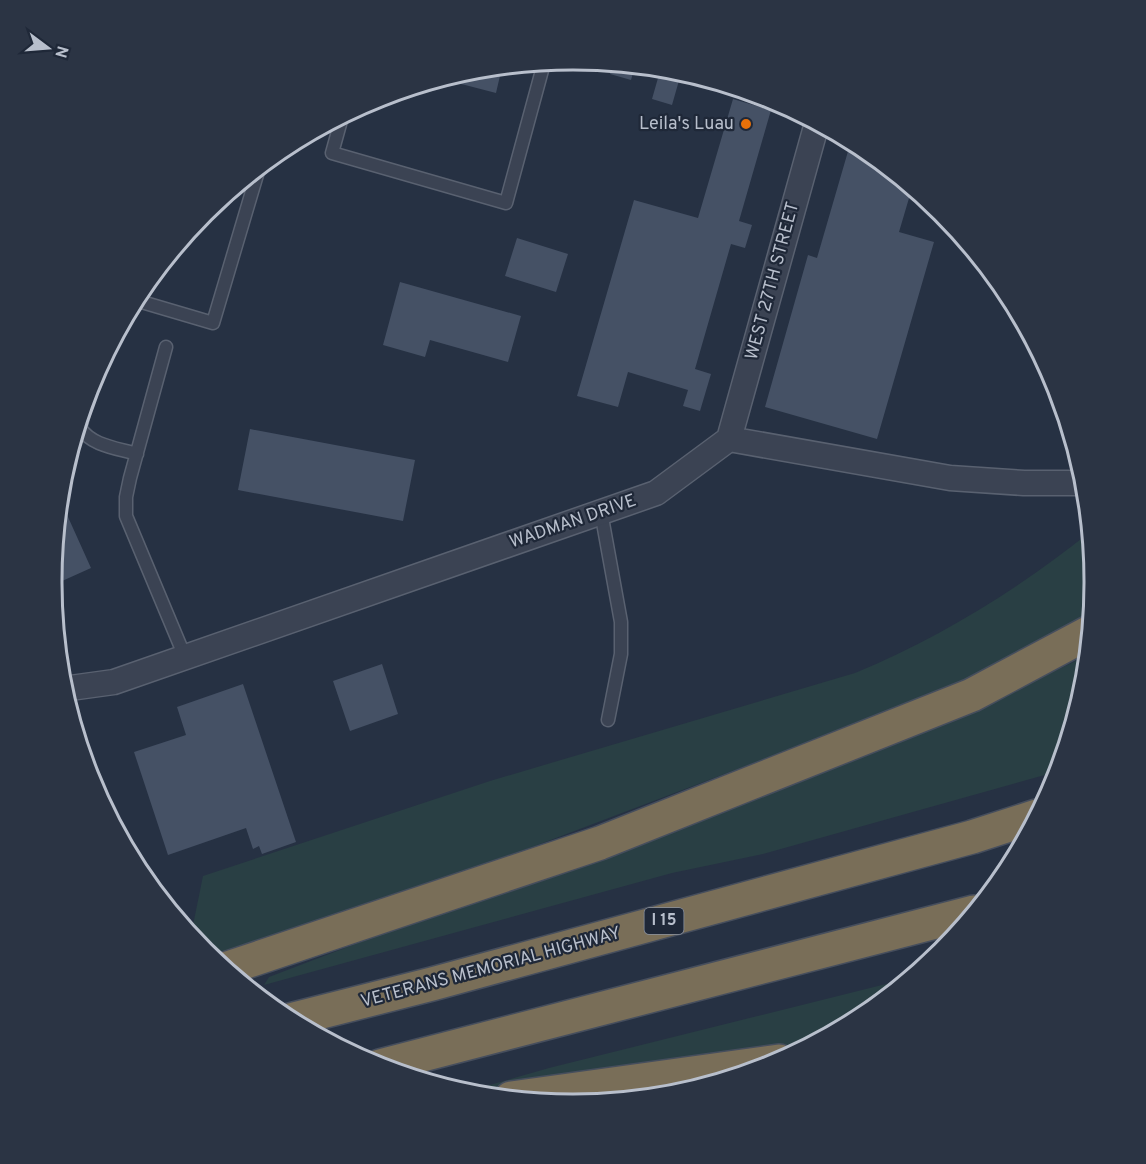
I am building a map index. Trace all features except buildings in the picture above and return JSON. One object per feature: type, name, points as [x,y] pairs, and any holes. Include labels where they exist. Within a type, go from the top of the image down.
[{"type":"highway","points":[[235,966],[600,843],[972,695],[1081,637]]},
{"type":"highway","name":"VETERANS MEMORIAL HIGHWAY","points":[[304,1016],[489,969],[972,837],[1026,820]]},
{"type":"highway","points":[[397,1062],[961,915]]},
{"type":"highway","points":[[550,1093],[732,1067]]},
{"type":"street","name":"WEST 27TH STREET","points":[[729,439],[815,131]]},
{"type":"street","points":[[729,439],[950,478],[1024,483],[1075,483]]},
{"type":"street","name":"WADMAN DRIVE","points":[[72,688],[114,682],[656,493],[729,439]]},
{"type":"lane","points":[[339,127],[332,153],[506,203],[542,72]]},
{"type":"lane","points":[[145,303],[213,322],[255,182]]},
{"type":"lane","points":[[166,347],[126,497],[126,516],[185,657]]},
{"type":"lane","points":[[84,434],[95,442],[137,454]]},
{"type":"lane","points":[[601,512],[621,622],[621,654],[608,720]]},
{"type":"green space","points":[[1082,538],[1084,582],[1082,623],[977,675],[809,742],[230,962],[193,925],[203,876],[490,781],[855,673],[948,628],[1007,592]]},
{"type":"green space","points":[[1078,660],[1067,714],[1047,774],[763,854],[672,873],[264,985],[269,977],[996,699]]},
{"type":"green space","points":[[890,983],[829,1025],[783,1049],[497,1088],[486,1086],[549,1068]]},
{"type":"place","name":"Leila's Luau","points":[[746,124]]}]
